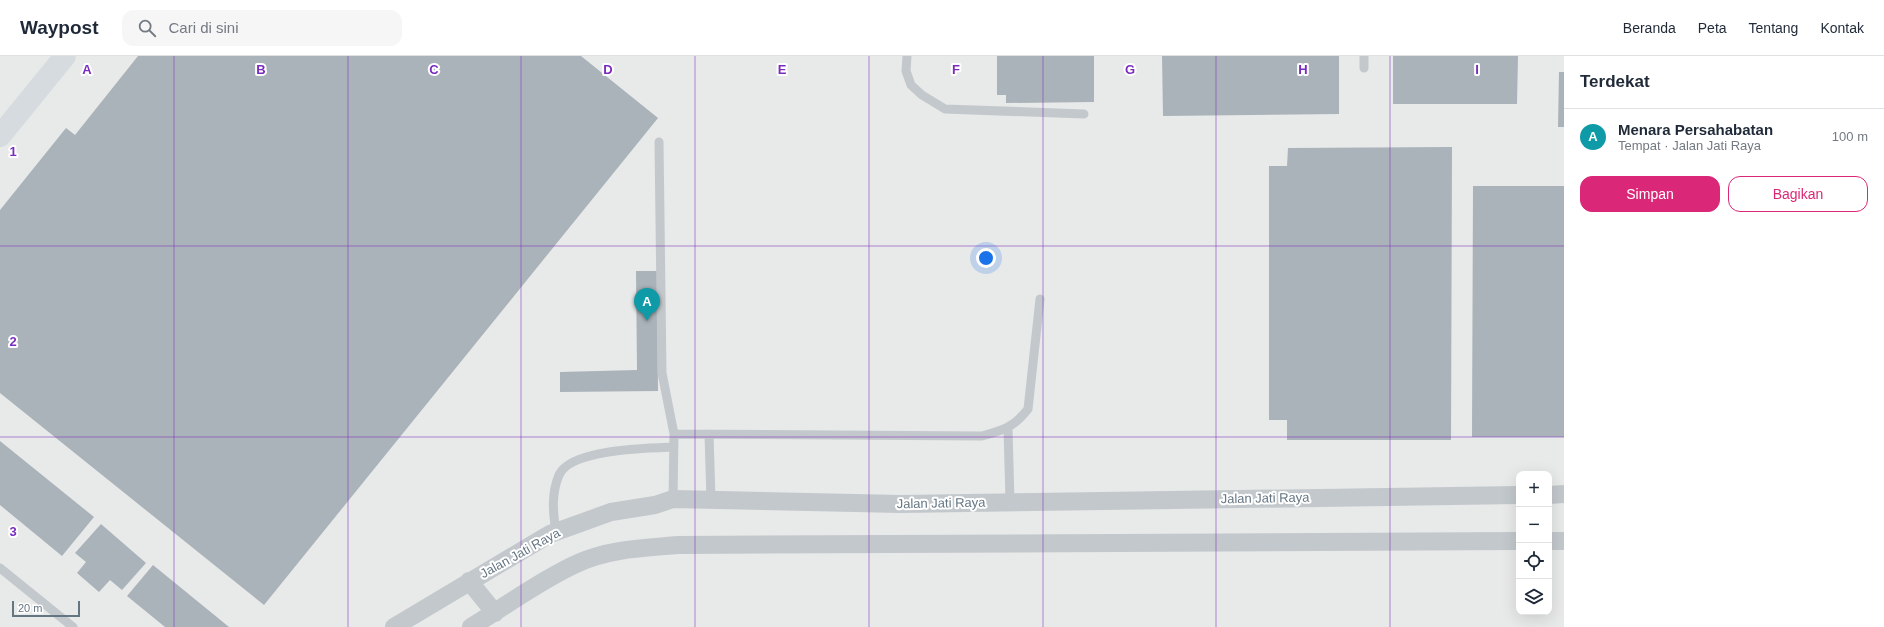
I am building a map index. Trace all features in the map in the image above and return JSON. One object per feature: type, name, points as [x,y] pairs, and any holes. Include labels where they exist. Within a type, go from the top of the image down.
[{"type":"main road","points":[[0,136],[65,56]]},
{"type":"street","points":[[1552,495],[1564,494]]},
{"type":"street","name":"Jalan Jati Raya","points":[[394,627],[469,581],[556,532],[611,512],[655,505],[673,499],[901,504],[1516,495]]},
{"type":"street","points":[[471,627],[496,613],[544,581],[577,563],[609,554],[678,545],[1516,541]]},
{"type":"street","points":[[1552,541],[1564,541]]},
{"type":"street","points":[[469,581],[496,613]]},
{"type":"lane","points":[[907,56],[906,71],[911,85],[922,95],[945,109],[1084,114]]},
{"type":"lane","points":[[1364,56],[1364,68]]},
{"type":"lane","points":[[659,142],[662,373],[674,434],[673,499]]},
{"type":"lane","points":[[674,434],[982,436],[1008,428],[1020,420],[1028,409],[1040,299]]},
{"type":"lane","points":[[1008,428],[1010,502]]},
{"type":"lane","points":[[709,434],[711,500]]},
{"type":"lane","points":[[556,532],[552,503],[559,474],[570,462],[581,457],[639,448],[674,447]]},
{"type":"lane","points":[[0,568],[73,627]]},
{"type":"shaded area","points":[[0,56],[1564,56],[1564,627],[0,627]]},
{"type":"building","points":[[138,56],[581,56],[658,118],[264,605],[0,393],[0,210],[66,128],[75,135]]},
{"type":"building","points":[[997,56],[1094,56],[1094,102],[1006,103],[1006,95],[997,95]]},
{"type":"building","points":[[1162,56],[1339,56],[1339,114],[1163,116]]},
{"type":"building","points":[[1393,56],[1518,56],[1517,104],[1393,104]]},
{"type":"building","points":[[1559,72],[1564,72],[1564,127],[1558,127]]},
{"type":"building","points":[[1452,147],[1451,440],[1287,440],[1287,420],[1269,420],[1269,166],[1287,166],[1288,148]]},
{"type":"building","points":[[1473,186],[1564,186],[1564,437],[1472,437]]},
{"type":"building","points":[[636,271],[657,271],[658,391],[560,392],[560,372],[637,370]]},
{"type":"building","points":[[0,441],[94,517],[62,556],[0,505]]},
{"type":"building","points":[[101,524],[146,563],[122,590],[110,580],[99,592],[77,573],[86,562],[75,553]]},
{"type":"building","points":[[153,565],[229,627],[165,627],[127,596]]},
{"type":"place","name":"Menara Persahabatan","points":[[647,321]]}]
